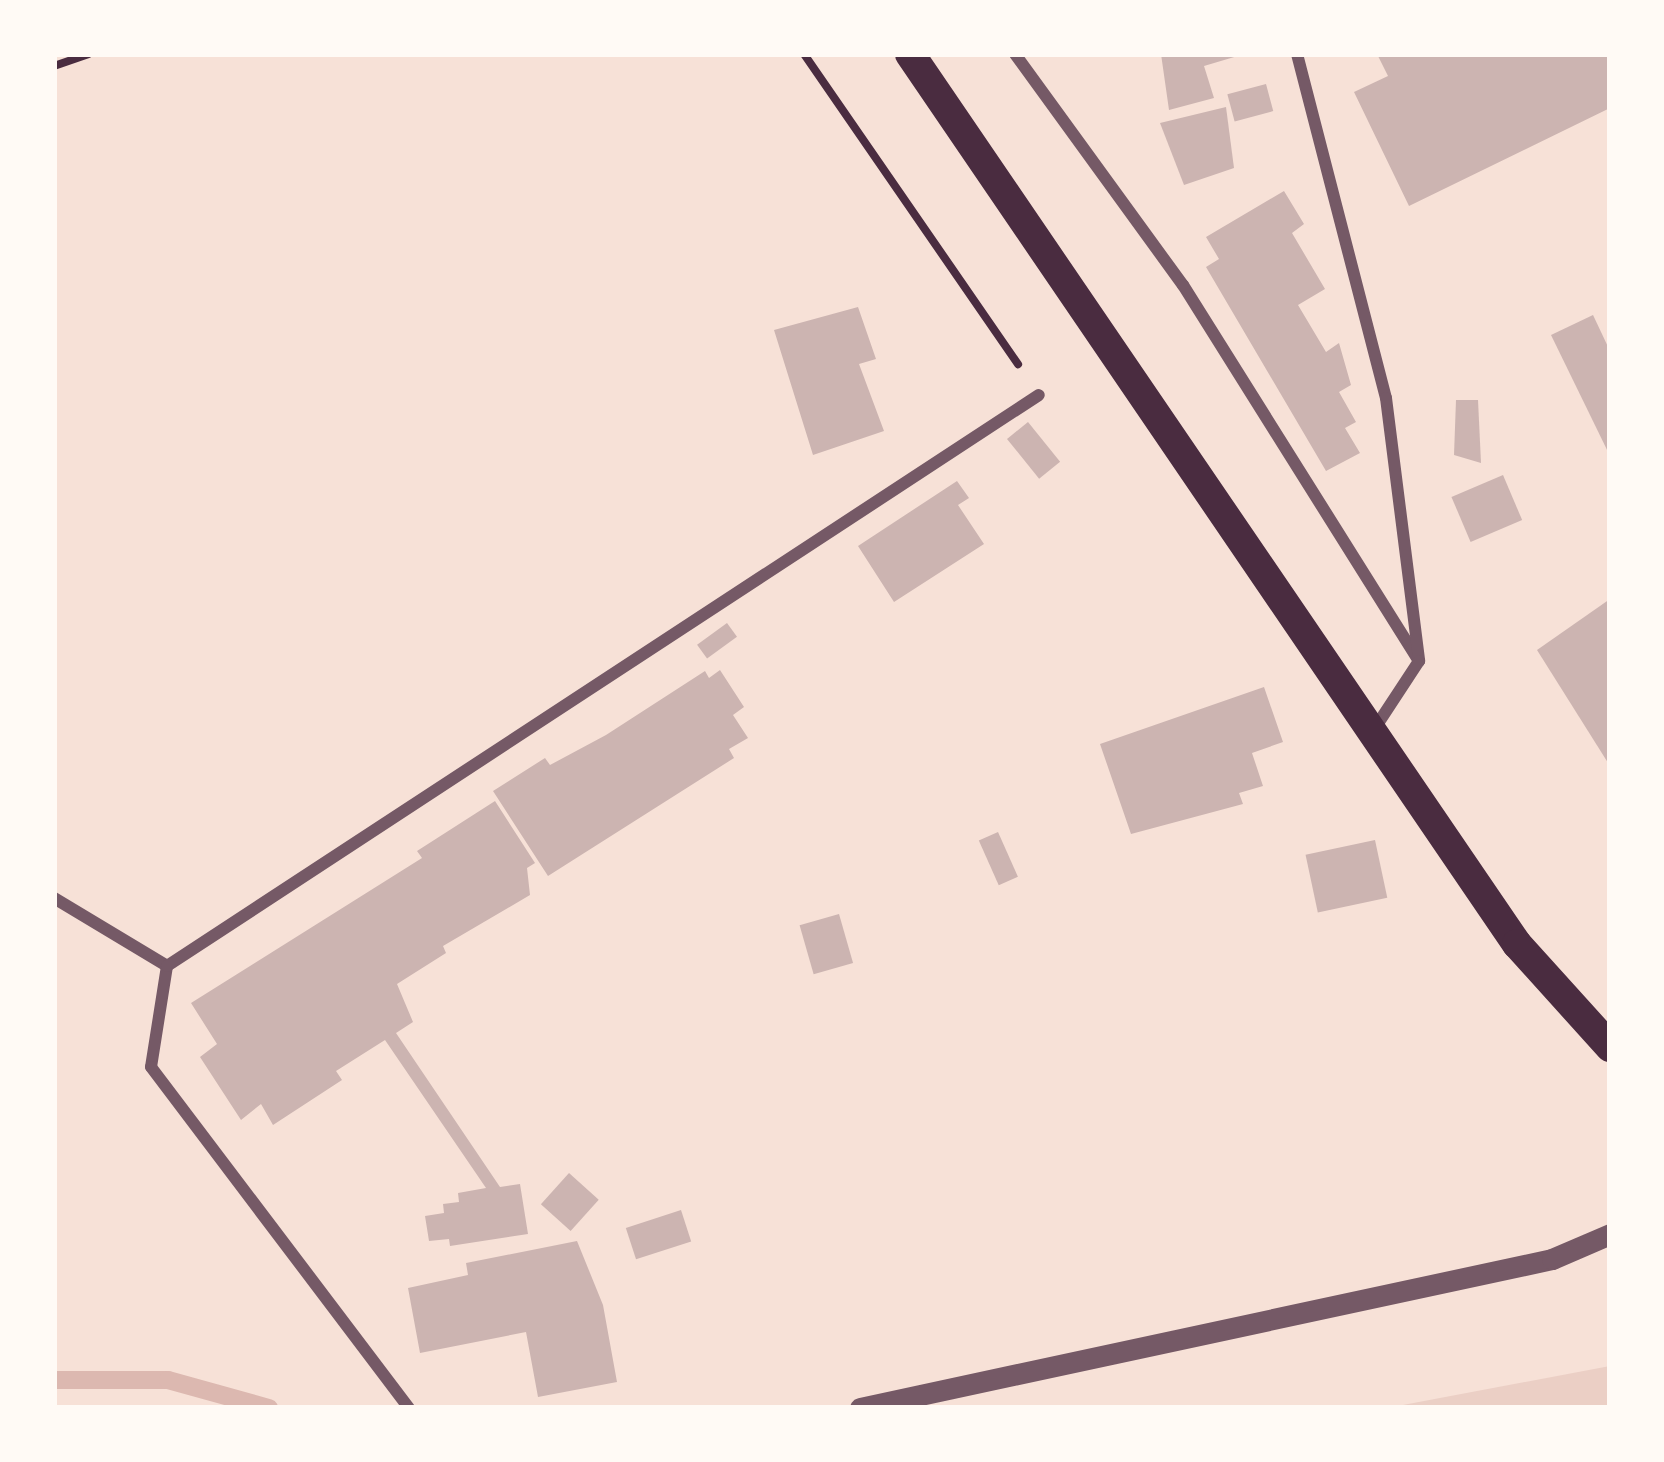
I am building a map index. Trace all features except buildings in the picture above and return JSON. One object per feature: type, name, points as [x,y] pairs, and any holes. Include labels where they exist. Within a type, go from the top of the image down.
[{"type":"main road","points":[[910,54],[1517,944],[1610,1047]]},
{"type":"street","points":[[1015,54],[1183,285],[1419,661]]},
{"type":"street","points":[[1297,54],[1386,398],[1419,661],[1374,729]]},
{"type":"street","points":[[410,1408],[151,1067],[167,966],[1039,395]]},
{"type":"street","points":[[54,898],[167,966]]},
{"type":"street","points":[[860,1408],[1552,1259],[1610,1234]]},
{"type":"path","points":[[54,66],[88,54]]},
{"type":"path","points":[[805,54],[1039,395]]},
{"type":"shaded area","points":[[1610,1366],[1610,1408],[1387,1408]]},
{"type":"waterway","points":[[54,1380],[168,1380],[269,1408]]}]
